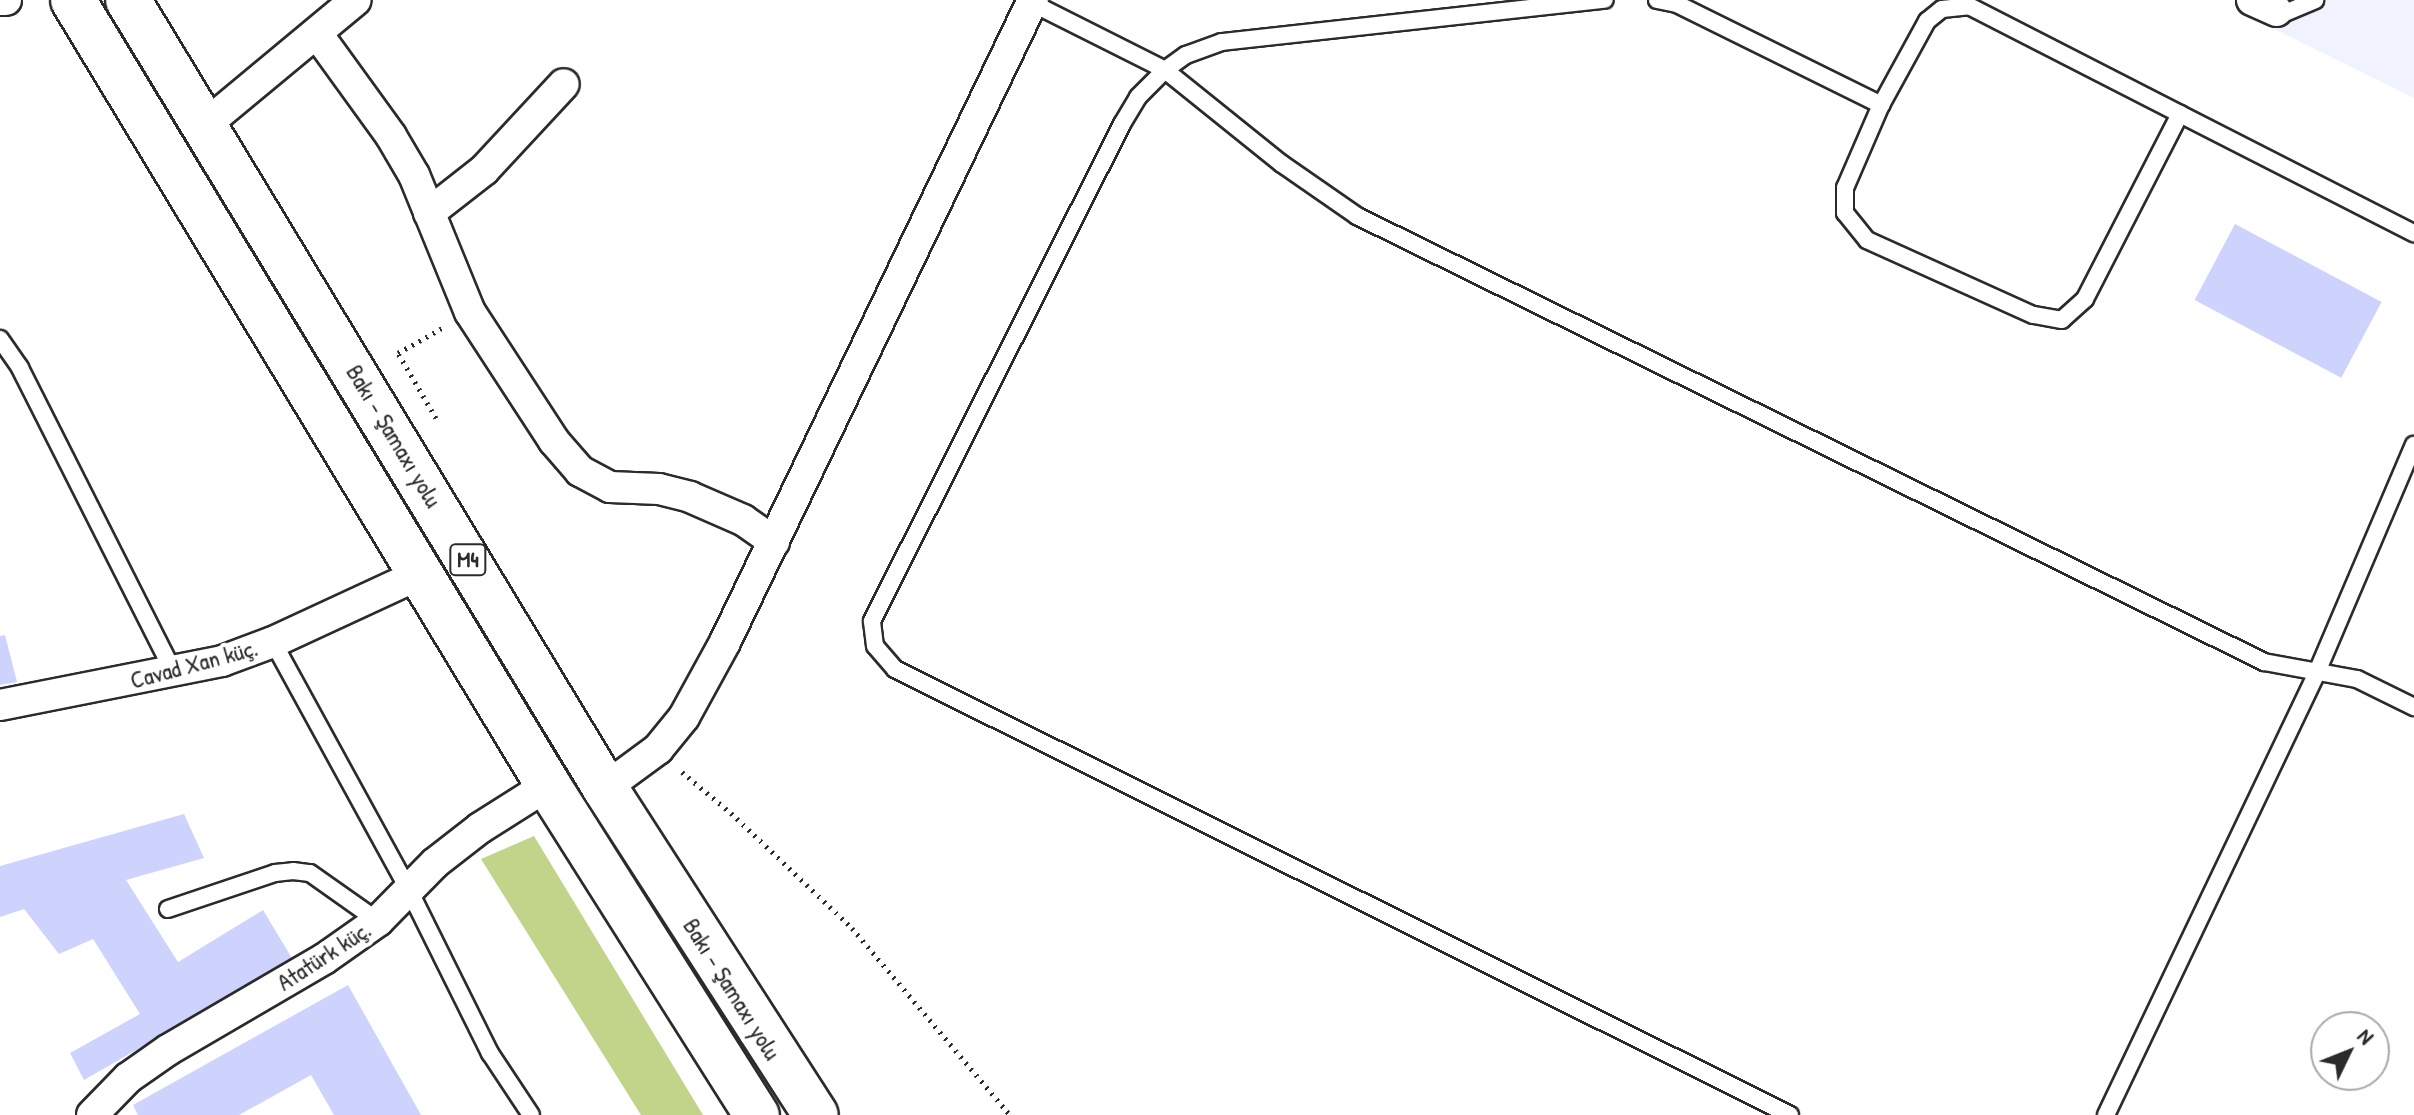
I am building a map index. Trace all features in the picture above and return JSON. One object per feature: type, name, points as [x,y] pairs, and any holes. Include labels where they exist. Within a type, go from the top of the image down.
[{"type":"highway","name":"Bakı - Şamaxı yolu","points":[[73,0],[548,785],[757,1115]]},
{"type":"highway","name":"Bakı - Şamaxı yolu","points":[[128,0],[605,788],[816,1115]]},
{"type":"street","points":[[0,0],[6,0]]},
{"type":"street","points":[[204,126],[318,35],[356,0]]},
{"type":"street","points":[[605,788],[658,749],[684,717],[774,542],[1032,1]]},
{"type":"street","points":[[318,35],[391,136],[414,175],[470,312],[554,441],[580,471],[610,487],[659,489],[690,497],[743,520],[774,542]]},
{"type":"street","points":[[429,213],[484,170],[564,84]]},
{"type":"street","name":"Cavad Xan küç.","points":[[0,705],[174,673],[222,661],[273,642],[422,573]]},
{"type":"street","name":"Atatürk küç.","points":[[92,1115],[128,1078],[168,1050],[324,959],[378,921],[410,892],[435,863],[468,837],[548,785]]},
{"type":"lane","points":[[1605,0],[1222,42],[1186,55],[1165,70],[1138,97],[1122,124],[893,578],[872,621],[875,646],[895,669],[1790,1115]]},
{"type":"lane","points":[[1657,0],[1677,4],[1881,105]]},
{"type":"lane","points":[[2264,6],[2285,13],[2315,0]]},
{"type":"lane","points":[[1032,1],[1165,70],[1282,164],[1357,216],[2264,662],[2357,679],[2414,707]]},
{"type":"lane","points":[[2180,114],[2085,299],[2062,320],[2033,315],[1867,240],[1845,213],[1845,188],[1881,105],[1927,21],[1942,9],[1969,6],[2414,233]]},
{"type":"lane","points":[[0,339],[20,368],[174,673]]},
{"type":"lane","points":[[2106,1115],[2317,672],[2414,445]]},
{"type":"lane","points":[[273,642],[410,892],[490,1053],[531,1115]]},
{"type":"lane","points":[[168,909],[275,873],[293,871],[310,873],[378,921]]},
{"type":"path","points":[[436,418],[398,353],[470,312]]},
{"type":"path","points":[[658,749],[852,928],[1010,1115]]},
{"type":"shaded area","points":[[2277,0],[2414,0],[2414,98],[2266,25]]},
{"type":"green space","points":[[534,836],[703,1115],[641,1115],[481,859]]},
{"type":"building","points":[[2235,224],[2382,302],[2341,378],[2195,300]]},
{"type":"building","points":[[5,635],[17,682],[0,685],[0,636]]},
{"type":"building","points":[[184,814],[204,858],[126,880],[178,962],[263,910],[293,960],[84,1080],[70,1053],[140,1014],[93,939],[59,954],[24,909],[0,917],[0,866]]},
{"type":"building","points":[[348,985],[421,1115],[334,1115],[311,1075],[239,1115],[138,1115],[133,1105]]}]
